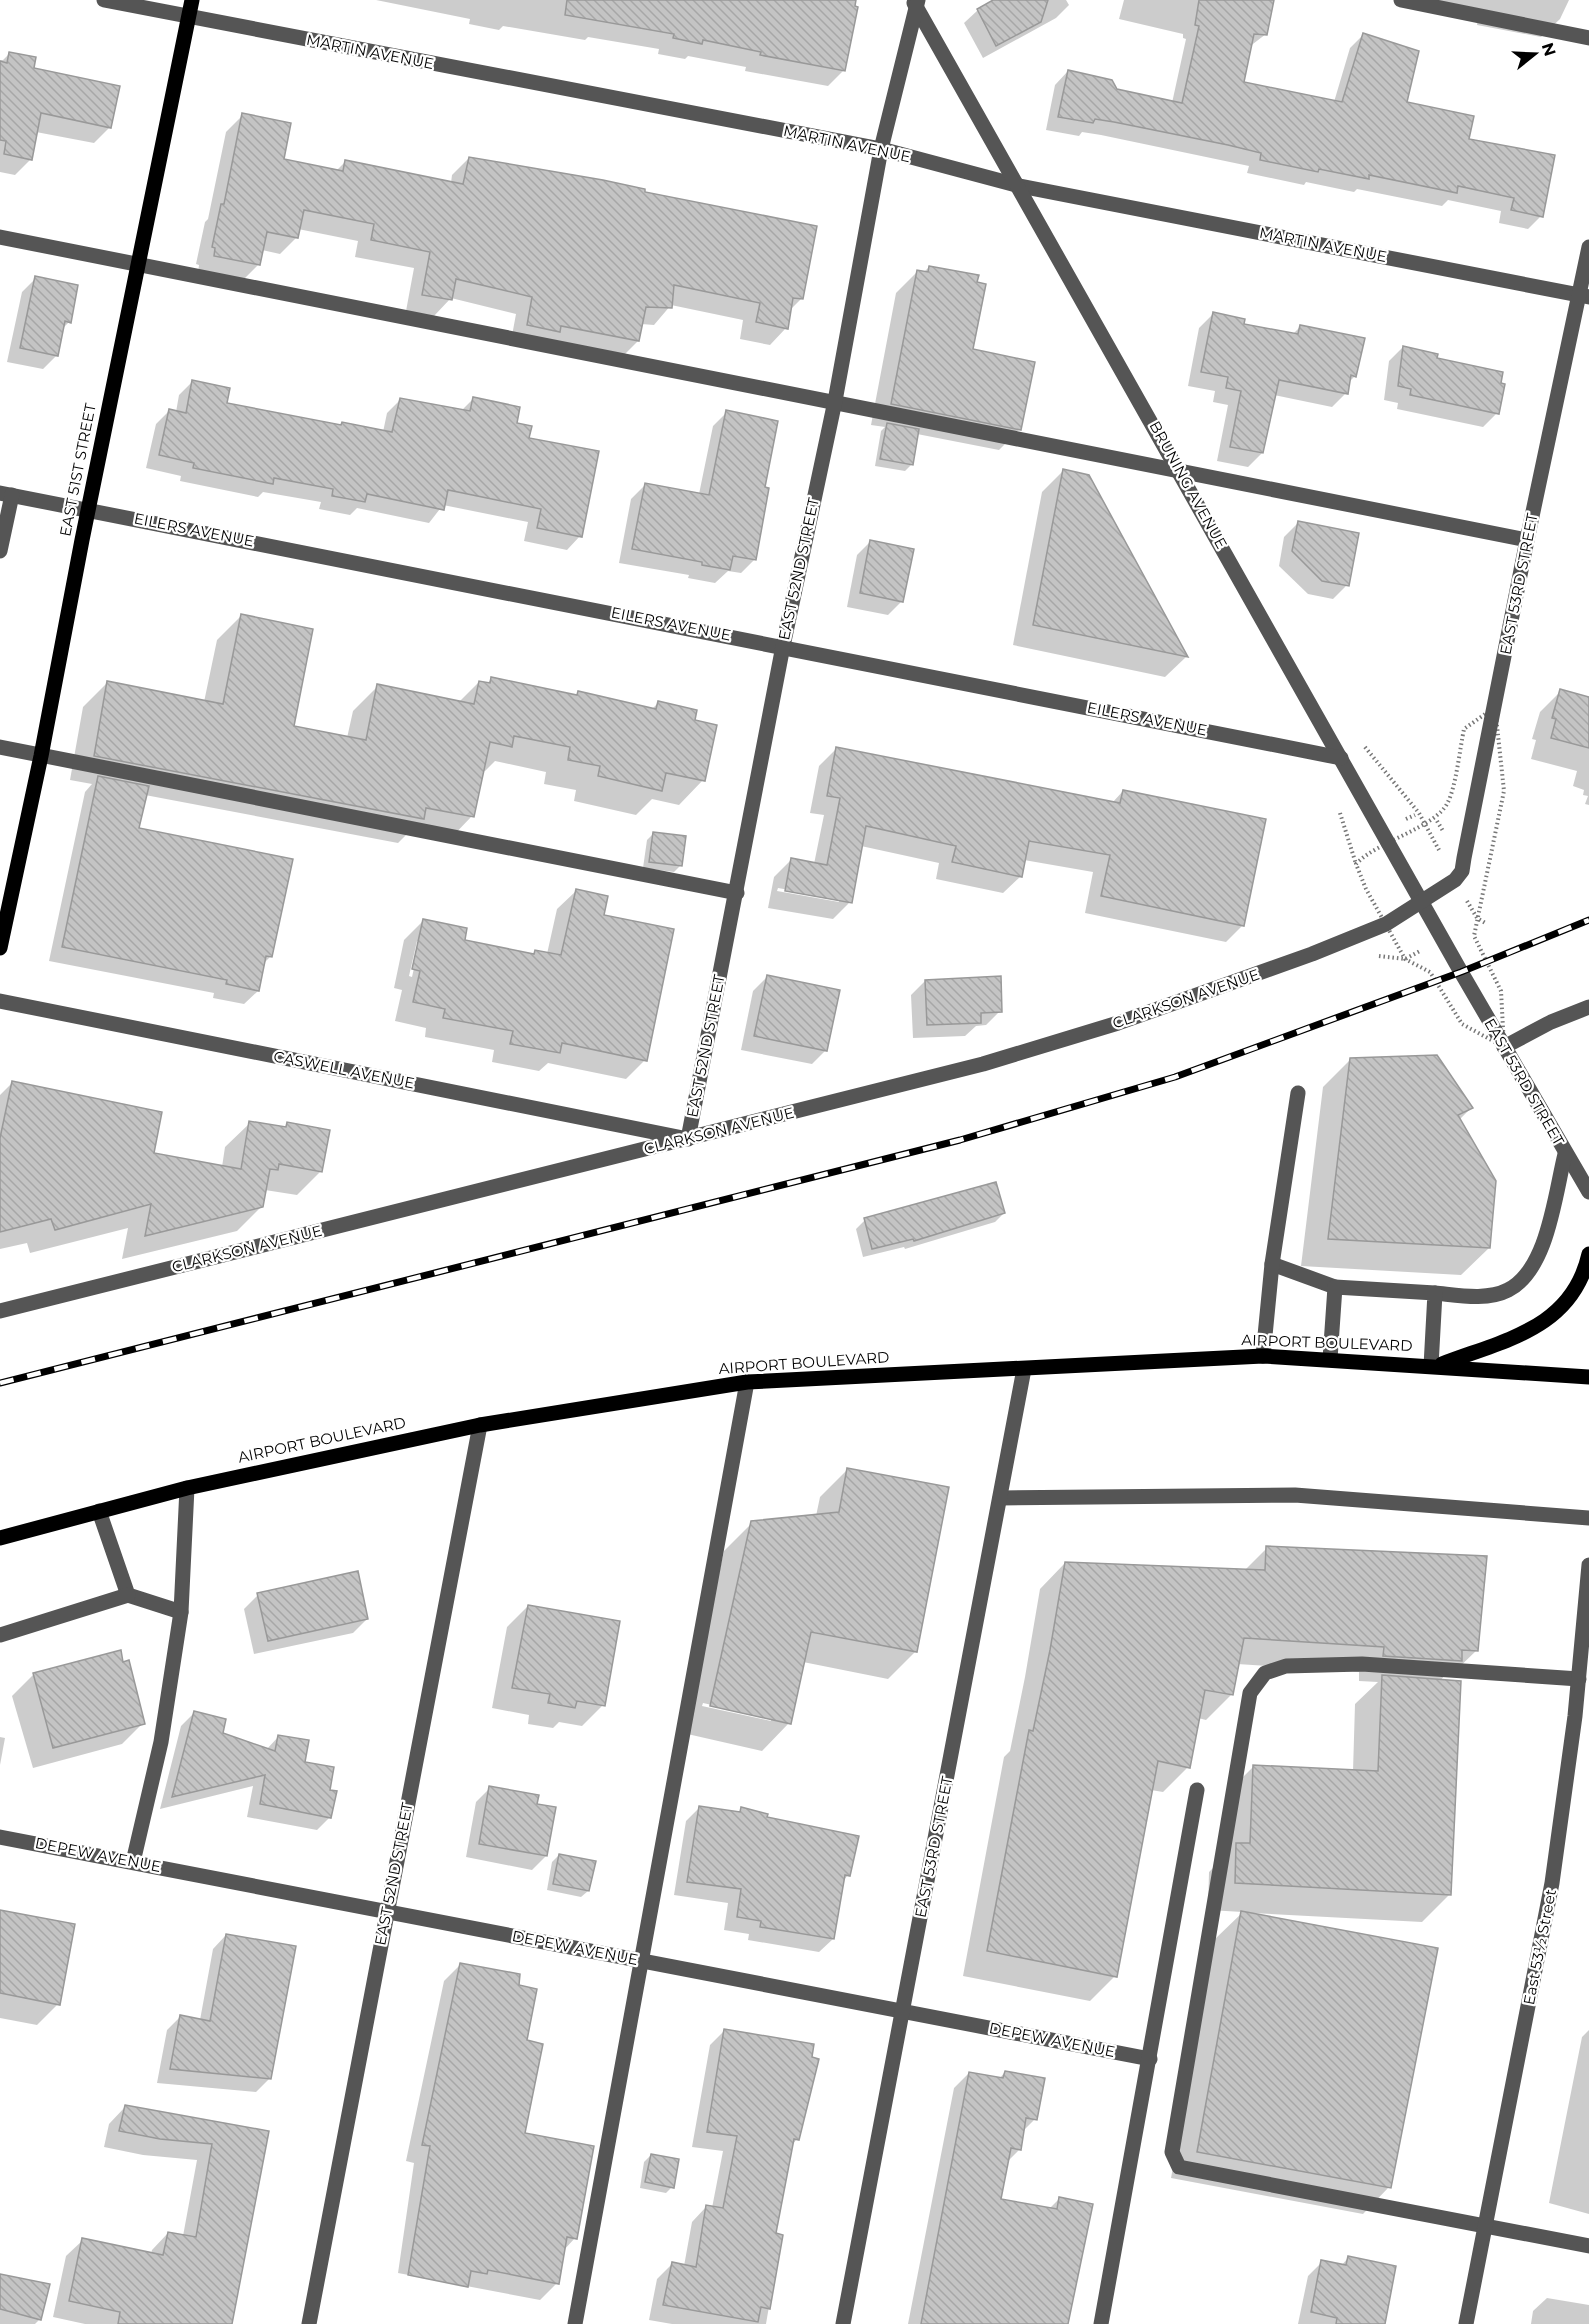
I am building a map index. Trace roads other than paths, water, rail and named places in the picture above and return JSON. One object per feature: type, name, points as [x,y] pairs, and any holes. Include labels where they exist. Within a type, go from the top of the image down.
[{"type":"main road","name":"EAST 51ST STREET","points":[[0,948],[41,756],[137,266],[192,0]]},
{"type":"main road","points":[[1434,1366],[1535,1328],[1567,1304],[1584,1274],[1589,1254]]},
{"type":"main road","name":"AIRPORT BOULEVARD","points":[[0,1538],[187,1488],[480,1425],[747,1382],[1024,1370],[1263,1356],[1589,1377]]},
{"type":"street","name":"MARTIN AVENUE","points":[[104,0],[881,149],[1020,186],[1584,296]]},
{"type":"street","points":[[1401,0],[1589,38]]},
{"type":"street","name":"EAST 52ND STREET","points":[[688,1139],[783,646],[835,401],[881,149],[915,2]]},
{"type":"street","name":"BRUNING AVENUE","points":[[915,2],[1461,972]]},
{"type":"street","points":[[0,237],[1527,540]]},
{"type":"street","name":"EAST 53RD STREET","points":[[1421,902],[1455,880],[1462,871],[1527,540],[1584,296],[1589,247]]},
{"type":"street","points":[[0,551],[6,494]]},
{"type":"street","name":"EILERS AVENUE","points":[[6,494],[1341,758]]},
{"type":"street","points":[[0,747],[737,893]]},
{"type":"street","name":"CLARKSON AVENUE","points":[[0,1311],[983,1064],[1118,1023],[1312,954],[1386,924],[1421,902]]},
{"type":"street","name":"EAST 53RD STREET","points":[[1461,972],[1589,1192]]},
{"type":"street","name":"CASWELL AVENUE","points":[[0,1001],[688,1139]]},
{"type":"street","points":[[1504,1047],[1551,1022],[1589,1007]]},
{"type":"street","points":[[1263,1356],[1272,1264],[1298,1093]]},
{"type":"street","points":[[1272,1264],[1335,1287],[1479,1296],[1507,1291],[1527,1277],[1541,1251],[1565,1154]]},
{"type":"street","points":[[1330,1359],[1335,1287]]},
{"type":"street","points":[[1434,1366],[1435,1293]]},
{"type":"street","name":"EAST 53RD STREET","points":[[843,2324],[1024,1370]]},
{"type":"street","points":[[575,2324],[747,1382]]},
{"type":"street","name":"EAST 52ND STREET","points":[[309,2324],[480,1425]]},
{"type":"street","points":[[133,1862],[161,1742],[181,1612],[187,1488]]},
{"type":"street","points":[[999,1498],[1295,1495],[1589,1518]]},
{"type":"street","points":[[99,1511],[128,1595]]},
{"type":"street","name":"East 53½ Street","points":[[1466,2324],[1552,1883],[1579,1679],[1589,1565]]},
{"type":"street","points":[[0,1635],[128,1595],[181,1612]]},
{"type":"street","points":[[1579,1679],[1362,1664],[1286,1666],[1265,1673],[1250,1693],[1172,2152],[1179,2167],[1589,2246]]},
{"type":"street","points":[[1101,2324],[1197,1790]]},
{"type":"street","name":"DEPEW AVENUE","points":[[0,1837],[1150,2059]]},
{"type":"railway","points":[[0,1383],[960,1140],[1175,1077],[1461,972],[1589,920]]}]
